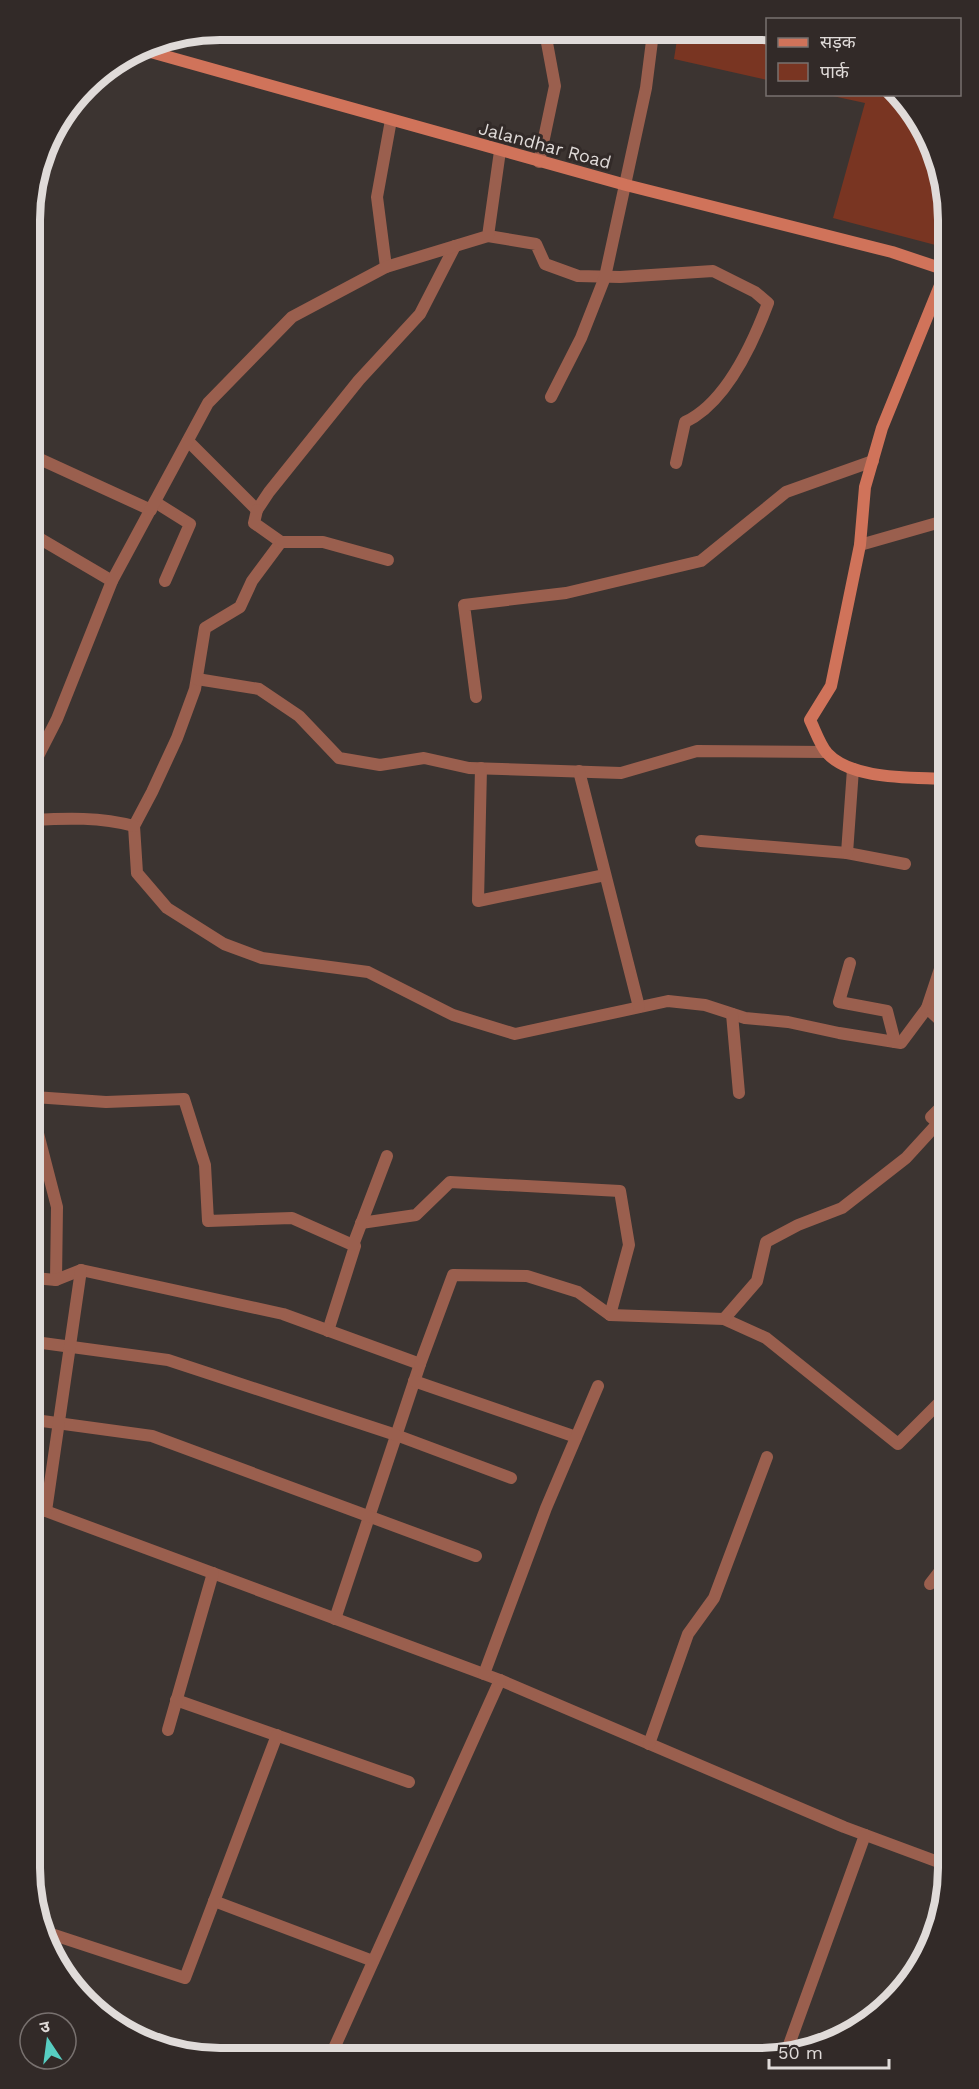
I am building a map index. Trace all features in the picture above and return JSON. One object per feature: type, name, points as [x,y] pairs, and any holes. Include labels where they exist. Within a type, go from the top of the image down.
[{"type":"main road","name":"Jalandhar Road","points":[[154,53],[626,186],[892,252],[938,266]]},
{"type":"main road","points":[[938,290],[903,371],[882,428],[865,487],[860,545],[831,686],[810,720],[825,752],[840,765],[876,774],[938,778]]},
{"type":"street","points":[[539,162],[555,86],[547,41]]},
{"type":"street","points":[[551,397],[581,338],[605,277],[646,88],[652,41]]},
{"type":"street","points":[[386,267],[377,196],[391,120]]},
{"type":"street","points":[[488,236],[500,151]]},
{"type":"street","points":[[41,750],[57,719],[112,581],[208,403],[291,317],[386,267],[488,236],[536,244],[545,264],[578,276],[713,272],[755,292],[768,303],[754,340],[729,381],[700,416],[685,422],[676,463]]},
{"type":"street","points":[[388,560],[323,542],[281,542],[254,523],[257,510],[269,492],[359,380],[420,314],[455,246]]},
{"type":"street","points":[[188,441],[257,510]]},
{"type":"street","points":[[41,458],[190,524],[165,581]]},
{"type":"street","points":[[476,697],[464,605],[566,593],[701,561],[786,492],[873,461]]},
{"type":"street","points":[[860,545],[938,523]]},
{"type":"street","points":[[41,539],[112,581]]},
{"type":"street","points":[[281,542],[252,581],[240,607],[205,628],[195,689],[177,738],[134,826],[137,873],[167,908],[224,944],[262,958],[368,972],[453,1015],[515,1034],[669,1001],[705,1005],[746,1018],[788,1022],[901,1043],[927,1008],[938,975]]},
{"type":"street","points":[[197,679],[259,689],[299,716],[339,758],[380,765],[424,758],[469,768],[621,773],[697,751],[825,752]]},
{"type":"street","points":[[481,768],[478,901],[605,875]]},
{"type":"street","points":[[848,853],[854,769]]},
{"type":"street","points":[[579,771],[639,1007]]},
{"type":"street","points":[[41,820],[72,818],[115,821],[134,826]]},
{"type":"street","points":[[701,841],[848,853],[905,864]]},
{"type":"street","points":[[850,963],[839,1002],[887,1011],[895,1042]]},
{"type":"street","points":[[927,1008],[938,1018]]},
{"type":"street","points":[[732,1014],[739,1093]]},
{"type":"street","points":[[41,1097],[106,1102],[184,1099],[204,1165],[208,1221],[292,1218],[355,1246],[328,1331]]},
{"type":"street","points":[[938,1110],[931,1117],[938,1123]]},
{"type":"street","points":[[724,1319],[757,1281],[766,1242],[842,1208],[938,1130]]},
{"type":"street","points":[[41,1145],[57,1207],[56,1280]]},
{"type":"street","points":[[352,1245],[387,1156]]},
{"type":"street","points":[[361,1223],[416,1215],[450,1182],[620,1191],[628,1245],[610,1315]]},
{"type":"street","points":[[41,1505],[59,1424],[81,1270]]},
{"type":"street","points":[[41,1279],[56,1280],[81,1270],[283,1314],[420,1364]]},
{"type":"street","points":[[335,1619],[414,1381],[453,1275],[527,1276],[578,1292],[610,1315],[724,1319],[766,1338],[898,1444],[938,1404]]},
{"type":"street","points":[[41,1343],[168,1360],[396,1435],[511,1478]]},
{"type":"street","points":[[414,1381],[576,1437]]},
{"type":"street","points":[[484,1674],[546,1508],[598,1386]]},
{"type":"street","points":[[41,1421],[152,1436],[476,1556]]},
{"type":"street","points":[[649,1744],[688,1634],[714,1598],[767,1457]]},
{"type":"street","points":[[41,1509],[500,1680],[865,1835],[938,1862]]},
{"type":"street","points":[[168,1730],[213,1573]]},
{"type":"street","points":[[930,1584],[938,1574]]},
{"type":"street","points":[[334,2048],[500,1680]]},
{"type":"street","points":[[176,1700],[409,1782]]},
{"type":"street","points":[[53,1935],[185,1978],[277,1735]]},
{"type":"street","points":[[789,2045],[865,1835]]},
{"type":"street","points":[[214,1901],[373,1961]]},
{"type":"green space","points":[[677,41],[766,41],[766,80],[674,59]]},
{"type":"green space","points":[[833,96],[888,96],[901,111],[925,151],[932,174],[937,197],[938,246],[833,218],[865,103]]}]
